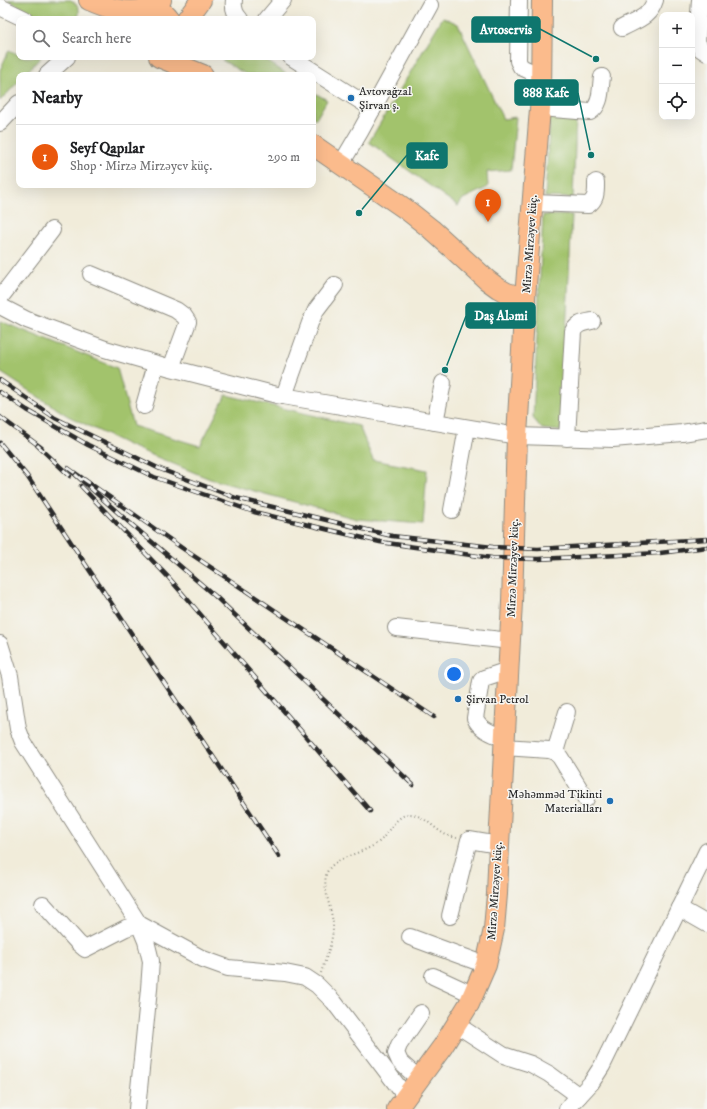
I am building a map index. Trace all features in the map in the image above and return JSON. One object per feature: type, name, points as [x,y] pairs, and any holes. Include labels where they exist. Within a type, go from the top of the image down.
[{"type":"main road","points":[[80,0],[99,16]]},
{"type":"main road","points":[[89,0],[114,9],[125,11],[134,16]]},
{"type":"main road","points":[[134,16],[160,0]]},
{"type":"main road","points":[[189,16],[201,0]]},
{"type":"main road","name":"Mirzə Mirzəyev küç.","points":[[402,1103],[457,1025],[474,995],[486,965],[494,928],[510,641],[517,436],[525,298],[540,108],[542,0]]},
{"type":"main road","points":[[134,16],[148,9],[161,11],[166,16]]},
{"type":"main road","points":[[166,60],[196,72]]},
{"type":"main road","points":[[198,60],[210,72]]},
{"type":"main road","points":[[316,147],[407,210],[498,288],[507,293],[525,298]]},
{"type":"street","points":[[234,0],[233,4],[236,16]]},
{"type":"street","points":[[270,16],[283,0]]},
{"type":"street","points":[[519,0],[518,61],[521,67],[541,76]]},
{"type":"street","points":[[622,28],[646,16],[652,9],[655,0]]},
{"type":"street","points":[[700,0],[697,42],[701,49],[707,53]]},
{"type":"street","points":[[341,164],[430,5]]},
{"type":"street","points":[[0,7],[19,16]]},
{"type":"street","points":[[50,72],[64,60]]},
{"type":"street","points":[[296,60],[315,72]]},
{"type":"street","points":[[316,73],[373,109]]},
{"type":"street","points":[[540,108],[590,112],[596,109],[598,104],[602,77]]},
{"type":"street","points":[[0,123],[16,106]]},
{"type":"street","points":[[533,203],[588,205],[593,202],[596,197],[596,182]]},
{"type":"street","points":[[0,298],[52,230]]},
{"type":"street","points":[[91,274],[176,310],[184,316],[188,322],[144,406]]},
{"type":"street","points":[[284,396],[310,323],[316,310],[335,285]]},
{"type":"street","points":[[0,306],[27,320],[105,349],[164,366],[284,396],[467,428],[517,436],[614,439],[682,433],[707,429]]},
{"type":"street","points":[[567,438],[573,331],[581,323],[592,321]]},
{"type":"street","points":[[435,422],[443,383]]},
{"type":"street","points":[[452,510],[467,428]]},
{"type":"street","points":[[396,628],[510,641]]},
{"type":"street","points":[[0,644],[10,676],[18,729],[23,742],[139,924],[146,941],[151,961],[150,989],[137,1109]]},
{"type":"street","points":[[508,670],[484,678],[481,681],[475,718],[477,723],[504,743],[555,752],[560,757],[586,799]]},
{"type":"street","points":[[555,752],[567,712]]},
{"type":"street","points":[[450,916],[469,840],[499,845]]},
{"type":"street","points":[[567,1109],[591,1083],[602,1066],[707,851]]},
{"type":"street","points":[[42,904],[85,949],[126,928],[139,924],[209,961],[228,968],[286,973],[305,977],[317,985],[334,1002],[402,1103]]},
{"type":"street","points":[[679,908],[707,924]]},
{"type":"street","points":[[410,937],[486,965]]},
{"type":"street","points":[[433,976],[474,995]]},
{"type":"street","points":[[419,1079],[400,1062],[396,1053],[399,1045],[421,1013]]},
{"type":"street","points":[[457,1025],[503,1055],[531,1064],[550,1074],[579,1096]]},
{"type":"path","points":[[317,985],[331,943],[333,924],[325,882],[327,873],[332,865],[374,847],[400,818],[407,814],[415,814],[446,834],[469,840]]},
{"type":"green space","points":[[7,0],[71,0],[76,4],[79,10],[78,16],[39,16]]},
{"type":"green space","points":[[443,17],[458,24],[503,119],[516,117],[511,170],[487,172],[488,187],[463,199],[458,206],[369,142]]},
{"type":"green space","points":[[9,50],[16,54],[16,60],[38,60],[27,72],[16,72],[16,84],[0,101],[0,70]]},
{"type":"green space","points":[[222,60],[266,60],[284,72],[242,72]]},
{"type":"green space","points":[[316,94],[327,100],[316,119]]},
{"type":"green space","points":[[550,116],[576,118],[573,198],[545,197]]},
{"type":"green space","points":[[543,215],[572,215],[561,431],[542,429],[533,418]]},
{"type":"green space","points":[[0,321],[117,368],[133,426],[200,446],[226,395],[359,426],[373,460],[427,470],[423,524],[357,519],[210,479],[130,446],[68,416],[0,372]]},
{"type":"railway","points":[[0,380],[55,418],[160,469],[236,498],[392,536],[493,547],[538,549],[707,539]]},
{"type":"railway","points":[[0,392],[27,410],[88,445],[154,477],[254,512],[380,542],[492,558],[538,559],[660,553],[707,547]]},
{"type":"railway","points":[[0,417],[42,448]]},
{"type":"railway","points":[[0,443],[27,476],[279,856]]},
{"type":"railway","points":[[37,445],[70,476]]},
{"type":"railway","points":[[413,785],[215,596],[68,468],[182,548],[434,717]]},
{"type":"railway","points":[[81,486],[169,578],[370,811]]},
{"type":"place","name":"Avtoservis","points":[[596,59]]},
{"type":"place","name":"Avtovağzal Şirvan ş.","points":[[351,98]]},
{"type":"place","name":"888 Kafe","points":[[591,155]]},
{"type":"place","name":"Kafe","points":[[359,213]]},
{"type":"place","name":"Seyf Qapılar","points":[[488,222]]},
{"type":"place","name":"Daş Aləmi","points":[[445,370]]},
{"type":"place","name":"Şirvan Petrol","points":[[458,699]]},
{"type":"place","name":"Məhəmməd Tikinti Materialları","points":[[610,801]]}]
